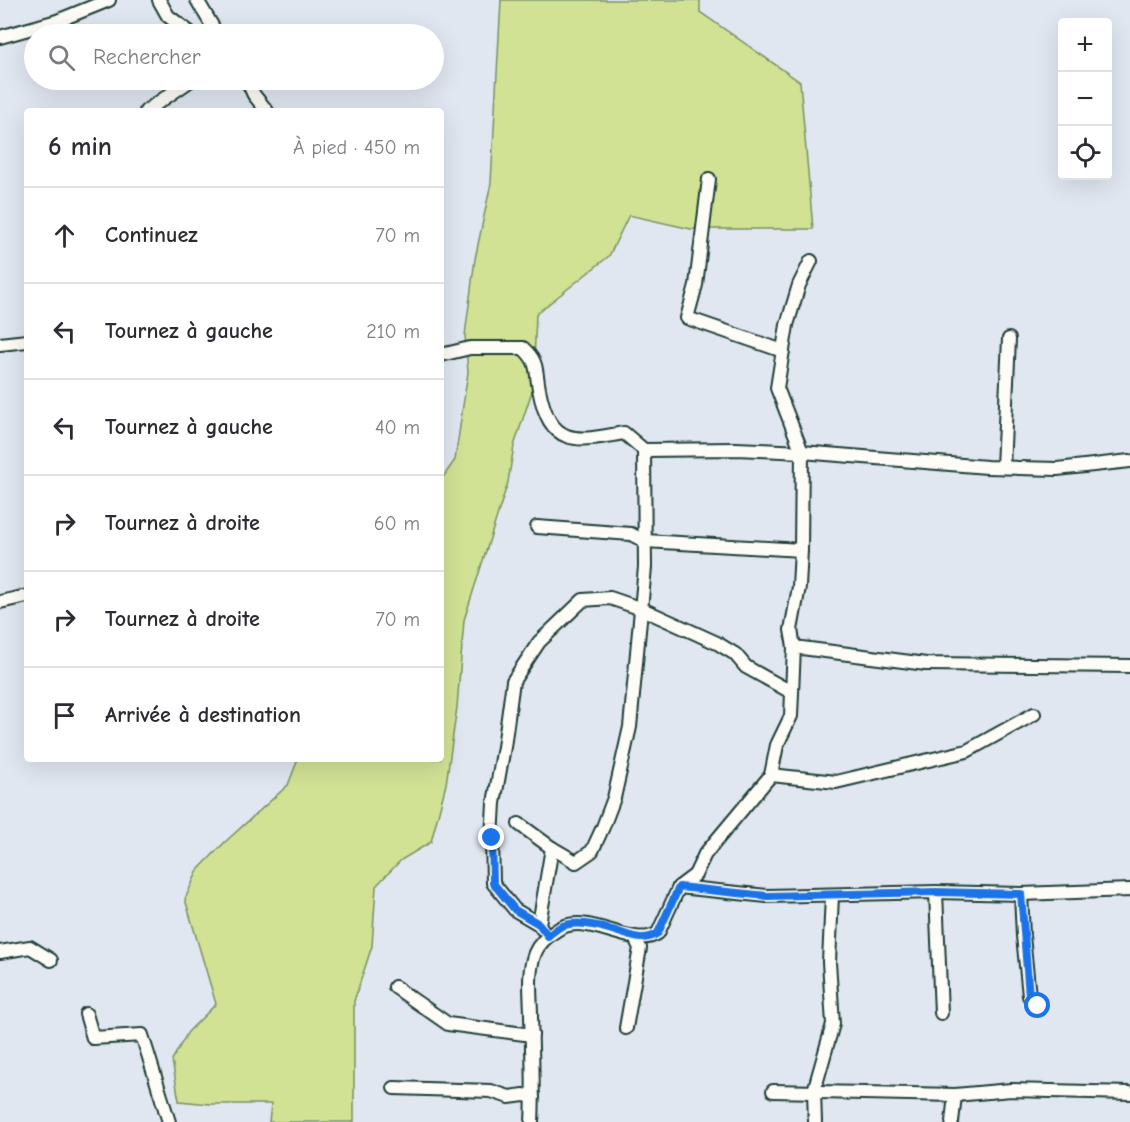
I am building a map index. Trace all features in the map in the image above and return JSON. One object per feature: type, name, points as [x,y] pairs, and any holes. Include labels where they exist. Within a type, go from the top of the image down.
[{"type":"street","points":[[46,24],[109,0]]},
{"type":"street","points":[[159,0],[168,16],[179,24]]},
{"type":"street","points":[[197,0],[211,24]]},
{"type":"street","points":[[0,37],[24,30]]},
{"type":"street","points":[[150,108],[176,90]]},
{"type":"street","points":[[252,90],[265,108]]},
{"type":"street","points":[[709,179],[696,285],[687,318],[783,351]]},
{"type":"street","points":[[532,1122],[530,972],[536,951],[548,936],[561,927],[576,924],[612,929],[635,938],[651,938],[658,933],[679,887],[695,875],[705,855],[771,775],[777,745],[791,716],[794,647],[791,630],[799,586],[802,452],[777,388],[787,325],[799,285],[811,261]]},
{"type":"street","points":[[1003,467],[1009,339]]},
{"type":"street","points":[[0,344],[24,341]]},
{"type":"street","points":[[444,354],[470,348],[523,348],[534,358],[539,392],[549,423],[561,434],[587,440],[624,433],[644,450],[736,449],[802,452],[1057,469],[1130,461]]},
{"type":"street","points":[[519,824],[576,862],[592,851],[610,808],[630,727],[642,609],[645,541],[644,450]]},
{"type":"street","points":[[537,527],[631,534],[645,541],[801,550]]},
{"type":"street","points":[[0,602],[24,597]]},
{"type":"street","points":[[548,936],[539,924],[515,910],[493,883],[494,802],[513,681],[539,642],[583,600],[610,598],[642,609],[717,642],[735,654],[746,667],[791,692]]},
{"type":"street","points":[[794,647],[926,664],[1130,666]]},
{"type":"street","points":[[771,775],[836,782],[967,751],[1034,714]]},
{"type":"street","points":[[539,924],[552,848]]},
{"type":"street","points":[[679,887],[767,896],[936,892],[1021,894],[1130,890]]},
{"type":"street","points":[[936,892],[941,1013]]},
{"type":"street","points":[[1021,894],[1029,996],[1038,1006]]},
{"type":"street","points":[[815,1122],[814,1091],[833,1024],[829,962],[832,895]]},
{"type":"street","points":[[626,1028],[640,948],[635,938]]},
{"type":"street","points":[[0,952],[30,947],[51,960]]},
{"type":"street","points":[[395,987],[448,1024],[532,1035]]},
{"type":"street","points":[[86,1014],[93,1038],[142,1035],[169,1122]]},
{"type":"street","points":[[394,1088],[491,1091],[509,1097],[524,1095],[533,1097]]},
{"type":"street","points":[[773,1091],[955,1095],[1011,1090],[1130,1093]]},
{"type":"street","points":[[952,1122],[955,1095]]},
{"type":"green space","points":[[501,0],[700,0],[700,12],[800,82],[813,229],[691,229],[629,215],[609,256],[536,314],[533,388],[514,446],[508,482],[464,620],[457,707],[446,784],[431,842],[401,860],[376,886],[372,946],[354,1001],[354,1122],[269,1122],[271,1104],[210,1104],[179,1101],[172,1060],[188,1032],[216,1004],[185,899],[198,870],[225,842],[288,785],[297,762],[444,762],[444,476],[455,460],[468,372],[465,335],[475,259],[491,183]]},
{"type":"route","points":[[492,838],[493,883],[515,910],[539,924],[548,936],[561,927],[576,924],[612,929],[635,938],[651,938],[658,933],[679,887],[767,896],[936,892],[1021,894],[1029,996],[1038,1006]]}]
